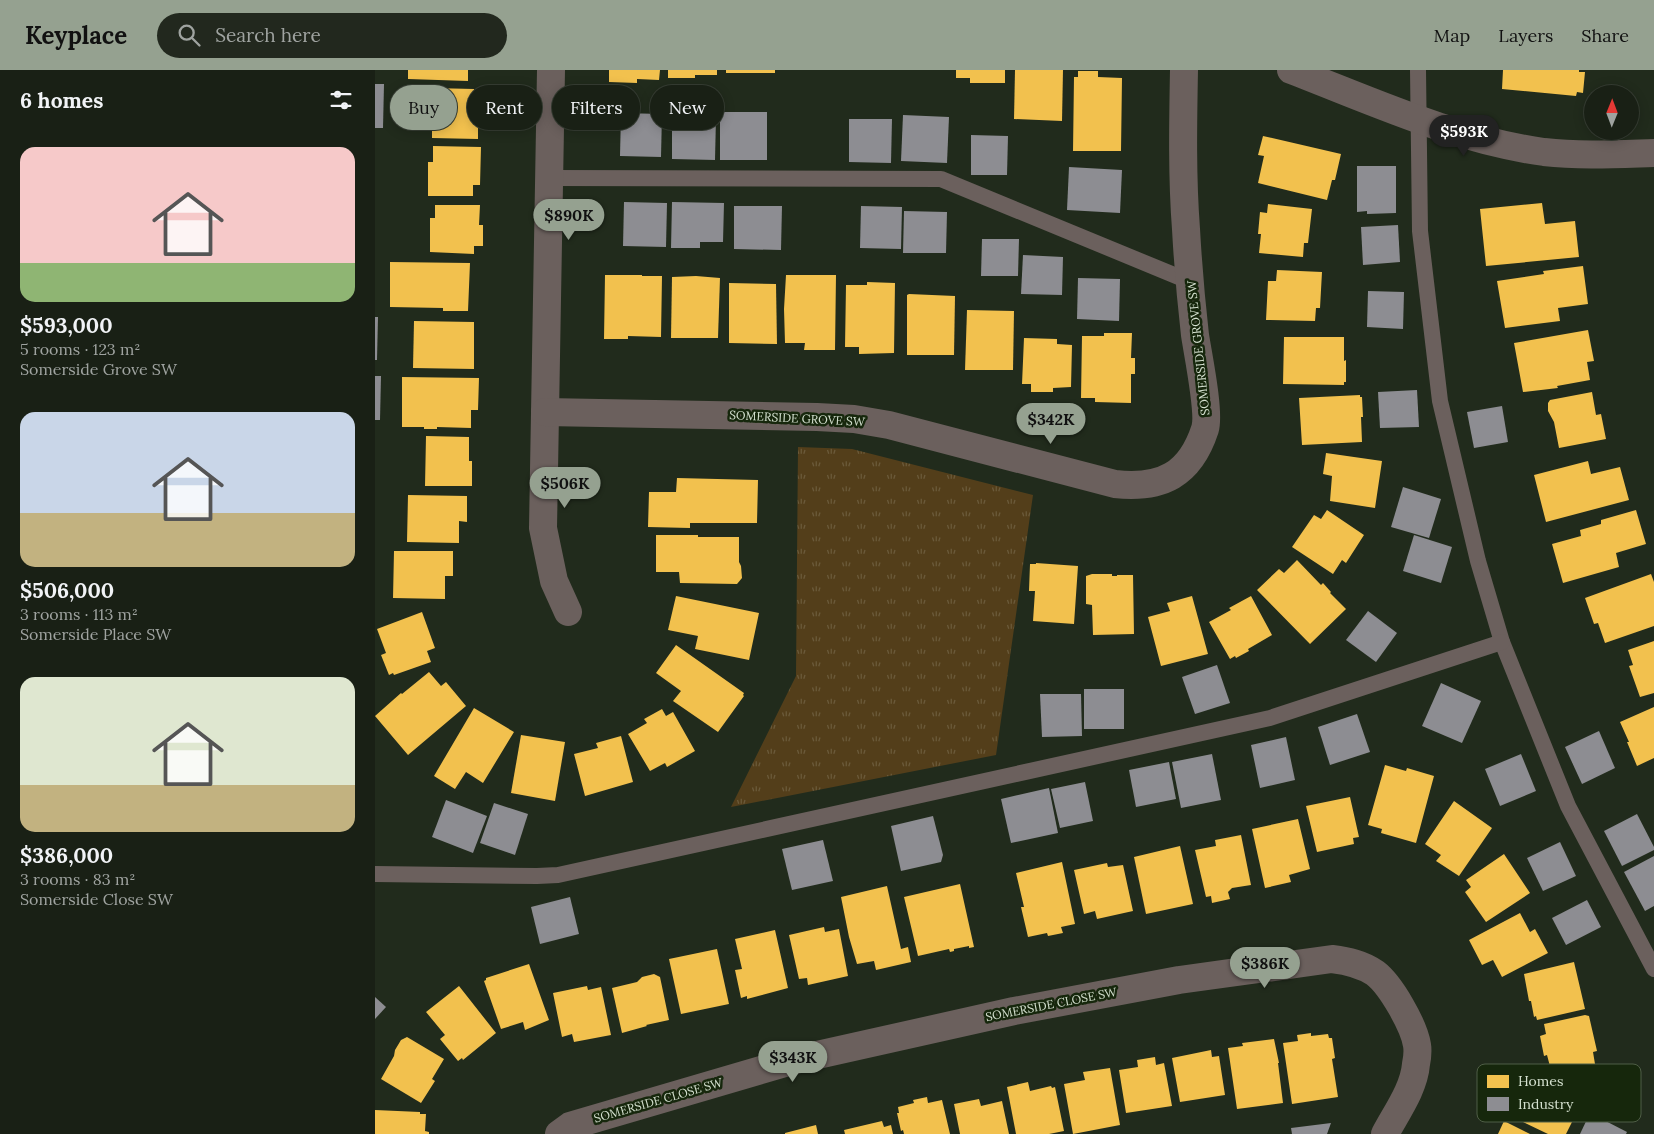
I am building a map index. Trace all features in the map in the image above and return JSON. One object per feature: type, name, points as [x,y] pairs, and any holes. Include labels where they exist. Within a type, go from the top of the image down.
[{"type":"street","points":[[551,70],[543,528],[554,580],[568,612]]},
{"type":"street","name":"SOMERSIDE GROVE SW","points":[[545,412],[854,419],[889,425],[1115,484],[1136,486],[1158,482],[1175,475],[1189,462],[1199,445],[1206,427],[1195,334],[1186,228],[1183,133],[1184,70]]},
{"type":"street","points":[[1291,70],[1478,139],[1545,152],[1586,154],[1654,153]]},
{"type":"street","name":"SOMERSIDE CLOSE SW","points":[[559,1134],[570,1126],[795,1060],[1004,1013],[1179,980],[1332,959],[1350,961],[1376,974],[1389,987],[1413,1032],[1417,1047],[1417,1066],[1412,1083],[1385,1134]]},
{"type":"lane","points":[[1417,70],[1420,231],[1440,401],[1478,562],[1502,642],[1569,806],[1654,969]]},
{"type":"lane","points":[[549,178],[941,179],[1191,282]]},
{"type":"lane","points":[[375,874],[558,875],[1270,718],[1502,642]]},
{"type":"green space","points":[[798,447],[852,449],[1033,495],[996,755],[731,807],[796,676]]},
{"type":"building: Homes","points":[[408,70],[468,70],[468,81],[408,79]]},
{"type":"building: Homes","points":[[609,70],[660,70],[659,80],[637,79],[637,83],[609,82]]},
{"type":"building: Homes","points":[[668,70],[717,70],[717,75],[695,75],[695,78],[668,78]]},
{"type":"building: Homes","points":[[726,70],[775,70],[775,73],[726,73]]},
{"type":"building: Homes","points":[[956,70],[1005,70],[1005,83],[970,83],[970,78],[956,78]]},
{"type":"building: Homes","points":[[1015,70],[1063,70],[1062,121],[1014,119]]},
{"type":"building: Homes","points":[[1503,70],[1579,70],[1579,72],[1585,72],[1583,93],[1577,92],[1576,96],[1502,89]]},
{"type":"building: Homes","points":[[1078,71],[1098,71],[1098,77],[1122,78],[1121,151],[1073,151],[1074,77],[1078,77]]},
{"type":"building: Homes","points":[[457,89],[467,89],[467,130],[478,130],[478,139],[432,138],[432,131],[422,131],[457,130]]},
{"type":"building: Homes","points":[[1263,136],[1341,154],[1335,180],[1332,180],[1327,200],[1258,183],[1264,156],[1258,155]]},
{"type":"building: Homes","points":[[433,146],[481,147],[480,185],[473,185],[473,196],[428,196],[428,162],[433,162]]},
{"type":"building: Homes","points":[[1542,203],[1545,224],[1575,221],[1579,257],[1486,266],[1480,209]]},
{"type":"building: Homes","points":[[1268,204],[1312,209],[1308,243],[1304,243],[1303,257],[1259,253],[1261,234],[1258,234],[1260,212],[1267,213]]},
{"type":"building: Homes","points":[[435,205],[480,205],[479,225],[483,225],[483,246],[474,246],[474,254],[430,252],[430,218],[435,218]]},
{"type":"building: Homes","points":[[390,262],[470,263],[468,311],[443,311],[443,308],[390,307]]},
{"type":"building: Homes","points":[[1583,266],[1588,304],[1558,308],[1560,321],[1505,328],[1497,281],[1544,274],[1543,271]]},
{"type":"building: Homes","points":[[1277,270],[1322,272],[1320,308],[1316,308],[1315,321],[1266,320],[1268,281],[1276,281]]},
{"type":"building: Homes","points":[[605,275],[662,276],[661,337],[628,336],[628,339],[604,339]]},
{"type":"building: Homes","points":[[786,275],[836,275],[835,350],[804,350],[805,343],[785,343]]},
{"type":"building: Homes","points":[[672,277],[720,278],[718,338],[671,338]]},
{"type":"building: Homes","points":[[867,282],[895,283],[894,353],[859,354],[859,347],[845,347],[846,285],[867,285]]},
{"type":"building: Homes","points":[[729,283],[776,284],[777,344],[729,343]]},
{"type":"building: Homes","points":[[907,295],[955,296],[954,355],[907,355]]},
{"type":"building: Homes","points":[[967,310],[1014,311],[1013,370],[965,370]]},
{"type":"building: Homes","points":[[414,321],[474,322],[474,369],[413,368]]},
{"type":"building: Homes","points":[[1588,330],[1594,361],[1587,362],[1590,380],[1557,386],[1558,388],[1523,392],[1514,343]]},
{"type":"building: Homes","points":[[1104,333],[1132,333],[1131,358],[1135,358],[1135,374],[1131,374],[1131,403],[1095,402],[1095,398],[1081,398],[1082,336],[1104,336]]},
{"type":"building: Homes","points":[[1284,337],[1344,337],[1346,382],[1344,382],[1344,385],[1283,384]]},
{"type":"building: Homes","points":[[1024,338],[1057,339],[1057,344],[1072,345],[1071,387],[1053,388],[1053,392],[1031,392],[1031,384],[1022,384]]},
{"type":"building: Homes","points":[[402,377],[479,378],[478,410],[471,410],[471,428],[437,427],[437,429],[424,429],[424,427],[402,427]]},
{"type":"building: Homes","points":[[1592,392],[1596,415],[1601,414],[1606,439],[1559,448],[1554,422],[1548,411],[1548,403],[1550,400]]},
{"type":"building: Homes","points":[[1360,395],[1362,397],[1363,417],[1361,417],[1362,442],[1302,445],[1299,398]]},
{"type":"building: Homes","points":[[426,436],[469,437],[469,461],[472,461],[472,486],[425,486]]},
{"type":"building: Homes","points":[[1326,453],[1382,461],[1375,508],[1330,501],[1332,476],[1323,474]]},
{"type":"building: Homes","points":[[1588,461],[1591,474],[1620,467],[1629,500],[1546,522],[1534,475]]},
{"type":"building: Homes","points":[[677,478],[758,480],[757,523],[690,523],[690,528],[648,527],[649,492],[676,492]]},
{"type":"building: Homes","points":[[408,495],[467,496],[467,522],[459,521],[459,543],[407,542]]},
{"type":"building: Homes","points":[[1327,510],[1364,535],[1346,563],[1342,560],[1333,574],[1292,547],[1314,515],[1321,519]]},
{"type":"building: Homes","points":[[1636,510],[1646,544],[1616,553],[1619,567],[1563,583],[1552,544],[1581,536],[1580,530],[1601,524],[1601,520]]},
{"type":"building: Homes","points":[[656,535],[739,537],[739,562],[742,578],[737,584],[680,583],[679,572],[656,572]]},
{"type":"building: Homes","points":[[394,551],[453,551],[453,576],[445,576],[445,599],[393,598]]},
{"type":"building: Homes","points":[[1297,560],[1321,585],[1323,583],[1346,609],[1310,644],[1257,590],[1279,569],[1284,573]]},
{"type":"building: Homes","points":[[1030,564],[1078,566],[1074,624],[1033,621],[1035,591],[1029,591]]},
{"type":"building: Homes","points":[[1092,574],[1112,574],[1112,576],[1133,575],[1134,634],[1093,635],[1092,605],[1086,604],[1086,576]]},
{"type":"building: Homes","points":[[1651,574],[1654,582],[1654,626],[1605,643],[1598,623],[1594,624],[1585,598]]},
{"type":"building: Homes","points":[[676,596],[759,613],[749,660],[695,649],[698,636],[668,630]]},
{"type":"building: Homes","points":[[1192,596],[1208,654],[1161,666],[1148,617],[1170,611],[1167,603]]},
{"type":"building: Homes","points":[[1251,596],[1272,635],[1248,649],[1249,651],[1230,659],[1209,622]]},
{"type":"building: Homes","points":[[422,612],[435,648],[427,651],[431,662],[389,675],[381,655],[386,653],[377,629]]},
{"type":"building: Homes","points":[[1654,641],[1654,693],[1640,697],[1629,666],[1633,665],[1628,650]]},
{"type":"building: Homes","points":[[676,645],[744,693],[744,696],[718,732],[673,701],[681,691],[656,673]]},
{"type":"building: Homes","points":[[429,672],[441,686],[446,682],[466,706],[408,755],[375,716]]},
{"type":"building: Homes","points":[[1654,707],[1654,758],[1637,766],[1620,722]]},
{"type":"building: Homes","points":[[474,708],[514,732],[483,783],[466,772],[455,789],[434,776]]},
{"type":"building: Homes","points":[[662,709],[666,716],[673,712],[695,751],[667,767],[665,763],[650,771],[628,734],[647,723],[644,719]]},
{"type":"building: Homes","points":[[521,735],[565,742],[555,801],[511,793]]},
{"type":"building: Homes","points":[[621,736],[633,782],[585,796],[574,754],[598,748],[596,743]]},
{"type":"building: Homes","points":[[1385,765],[1406,771],[1407,768],[1434,776],[1416,843],[1381,833],[1382,829],[1368,825]]},
{"type":"building: Homes","points":[[1350,797],[1359,837],[1353,838],[1354,844],[1317,852],[1306,806]]},
{"type":"building: Homes","points":[[1454,801],[1492,828],[1459,876],[1436,861],[1441,855],[1425,844]]},
{"type":"building: Homes","points":[[1298,819],[1310,869],[1289,875],[1291,882],[1265,888],[1252,829]]},
{"type":"building: Homes","points":[[1241,835],[1251,885],[1232,888],[1228,892],[1230,899],[1212,903],[1211,896],[1206,897],[1195,850],[1216,846],[1215,840]]},
{"type":"building: Homes","points":[[1180,846],[1193,904],[1146,914],[1134,857]]},
{"type":"building: Homes","points":[[1504,854],[1530,893],[1486,922],[1465,892],[1471,887],[1466,880]]},
{"type":"building: Homes","points":[[1062,862],[1075,924],[1061,927],[1063,933],[1048,936],[1047,933],[1028,937],[1021,907],[1024,907],[1016,873]]},
{"type":"building: Homes","points":[[1107,863],[1108,867],[1123,865],[1133,911],[1097,919],[1095,911],[1084,914],[1074,870]]},
{"type":"building: Homes","points":[[960,884],[974,947],[954,949],[954,951],[950,952],[949,949],[918,956],[904,897]]},
{"type":"building: Homes","points":[[887,886],[901,949],[908,947],[911,962],[876,970],[874,961],[857,964],[849,937],[841,897]]},
{"type":"building: Homes","points":[[1520,913],[1530,932],[1535,929],[1548,953],[1502,977],[1493,960],[1482,965],[1469,940]]},
{"type":"building: Homes","points":[[824,927],[825,932],[839,929],[848,976],[808,985],[807,978],[799,979],[789,935]]},
{"type":"building: Homes","points":[[775,930],[788,988],[747,999],[747,996],[741,998],[735,970],[742,969],[735,939]]},
{"type":"building: Homes","points":[[717,949],[729,1004],[681,1014],[669,959]]},
{"type":"building: Homes","points":[[1574,962],[1585,1009],[1537,1020],[1536,1016],[1534,1017],[1531,1001],[1529,1001],[1524,974]]},
{"type":"building: Homes","points":[[529,964],[549,1020],[525,1030],[523,1022],[501,1029],[484,981],[486,978]]},
{"type":"building: Homes","points":[[654,974],[660,977],[669,1020],[622,1033],[612,988],[637,982],[642,977]]},
{"type":"building: Homes","points":[[459,986],[496,1033],[463,1060],[462,1058],[458,1061],[440,1039],[445,1035],[426,1012]]},
{"type":"building: Homes","points":[[587,986],[588,990],[601,987],[611,1035],[574,1042],[572,1034],[562,1037],[553,993]]},
{"type":"building: Homes","points":[[1585,1015],[1589,1016],[1597,1051],[1593,1052],[1595,1064],[1549,1064],[1547,1055],[1544,1056],[1540,1036],[1546,1034],[1544,1024]]},
{"type":"building: Homes","points":[[1311,1033],[1311,1036],[1328,1034],[1329,1038],[1332,1038],[1335,1058],[1332,1059],[1338,1097],[1292,1104],[1283,1043],[1298,1041],[1297,1035]]},
{"type":"building: Homes","points":[[407,1037],[444,1059],[432,1079],[435,1081],[421,1103],[381,1079],[401,1040]]},
{"type":"building: Homes","points":[[1274,1039],[1279,1063],[1283,1103],[1237,1109],[1228,1048],[1243,1046],[1242,1043]]},
{"type":"building: Homes","points":[[1211,1050],[1212,1057],[1219,1056],[1225,1095],[1180,1102],[1172,1058]]},
{"type":"building: Homes","points":[[1155,1057],[1156,1065],[1164,1063],[1172,1106],[1126,1113],[1119,1070],[1138,1067],[1137,1060]]},
{"type":"building: Homes","points":[[1110,1068],[1120,1125],[1073,1134],[1064,1084],[1085,1080],[1083,1072]]},
{"type":"building: Homes","points":[[1028,1082],[1030,1091],[1051,1086],[1052,1088],[1055,1087],[1064,1131],[1049,1134],[1016,1134],[1007,1087]]},
{"type":"building: Homes","points":[[927,1097],[928,1103],[942,1100],[950,1134],[904,1134],[903,1130],[901,1131],[897,1113],[899,1113],[898,1107],[914,1103],[913,1100]]},
{"type":"building: Homes","points":[[979,1099],[981,1106],[1002,1101],[1009,1134],[960,1134],[954,1104]]},
{"type":"building: Homes","points":[[375,1110],[420,1112],[420,1114],[426,1114],[425,1131],[429,1132],[429,1134],[375,1134]]},
{"type":"building: Homes","points":[[882,1121],[884,1127],[891,1125],[893,1134],[845,1134],[844,1130]]},
{"type":"building: Homes","points":[[1504,1122],[1506,1122],[1530,1134],[1498,1134]]},
{"type":"building: Homes","points":[[1523,1122],[1572,1122],[1566,1134],[1548,1134]]},
{"type":"building: Homes","points":[[816,1125],[818,1134],[785,1134],[785,1133]]},
{"type":"building: Industry","points":[[375,84],[384,84],[383,128],[375,128]]},
{"type":"building: Industry","points":[[724,112],[767,112],[767,160],[720,160],[720,130],[724,130]]},
{"type":"building: Industry","points":[[640,113],[650,114],[650,130],[662,130],[661,157],[620,156],[621,130],[640,130]]},
{"type":"building: Industry","points":[[903,115],[949,117],[947,163],[901,161]]},
{"type":"building: Industry","points":[[849,119],[892,119],[891,163],[849,162]]},
{"type":"building: Industry","points":[[672,130],[716,130],[715,160],[672,159]]},
{"type":"building: Industry","points":[[971,135],[1008,136],[1007,175],[971,175]]},
{"type":"building: Industry","points":[[1357,166],[1396,166],[1396,213],[1367,214],[1367,211],[1357,212]]},
{"type":"building: Industry","points":[[1069,167],[1122,170],[1120,213],[1067,210]]},
{"type":"building: Industry","points":[[624,202],[667,203],[666,247],[623,246]]},
{"type":"building: Industry","points":[[672,202],[724,203],[723,242],[700,242],[700,248],[671,248]]},
{"type":"building: Industry","points":[[734,206],[782,206],[781,250],[734,249]]},
{"type":"building: Industry","points":[[861,206],[902,207],[901,249],[860,248]]},
{"type":"building: Industry","points":[[904,211],[947,212],[946,253],[903,253]]},
{"type":"building: Industry","points":[[1398,225],[1400,262],[1363,265],[1361,227]]},
{"type":"building: Industry","points":[[982,239],[1019,239],[1018,276],[981,276]]},
{"type":"building: Industry","points":[[1023,255],[1063,257],[1062,295],[1021,294]]},
{"type":"building: Industry","points":[[1078,278],[1120,279],[1119,321],[1077,319]]},
{"type":"building: Industry","points":[[1368,291],[1404,292],[1403,329],[1367,327]]},
{"type":"building: Industry","points":[[375,317],[378,317],[377,360],[375,360]]},
{"type":"building: Industry","points":[[375,376],[381,376],[380,420],[375,420]]},
{"type":"building: Industry","points":[[1417,390],[1419,427],[1380,428],[1378,392]]},
{"type":"building: Industry","points":[[1502,406],[1508,442],[1474,448],[1467,412]]},
{"type":"building: Industry","points":[[1403,487],[1441,499],[1429,538],[1391,527]]},
{"type":"building: Industry","points":[[1414,535],[1452,547],[1441,583],[1403,571]]},
{"type":"building: Industry","points":[[1368,611],[1397,633],[1376,662],[1346,640]]},
{"type":"building: Industry","points":[[1217,665],[1230,703],[1195,714],[1182,677]]},
{"type":"building: Industry","points":[[1441,683],[1481,701],[1462,743],[1422,726]]},
{"type":"building: Industry","points":[[1084,689],[1124,689],[1124,729],[1084,729]]},
{"type":"building: Industry","points":[[1040,694],[1081,694],[1082,736],[1042,737]]},
{"type":"building: Industry","points":[[1357,714],[1370,752],[1330,765],[1318,727]]},
{"type":"building: Industry","points":[[1599,731],[1615,768],[1582,784],[1565,747]]},
{"type":"building: Industry","points":[[1286,737],[1295,780],[1260,788],[1251,745]]},
{"type":"building: Industry","points":[[1212,754],[1221,800],[1181,808],[1172,762]]},
{"type":"building: Industry","points":[[1521,754],[1536,791],[1500,806],[1485,769]]},
{"type":"building: Industry","points":[[1169,762],[1176,799],[1136,807],[1129,770]]},
{"type":"building: Industry","points":[[1085,782],[1093,821],[1060,828],[1051,789]]},
{"type":"building: Industry","points":[[1049,788],[1058,833],[1011,843],[1001,799]]},
{"type":"building: Industry","points":[[446,800],[487,816],[473,853],[432,837]]},
{"type":"building: Industry","points":[[494,803],[528,814],[515,855],[480,843]]},
{"type":"building: Industry","points":[[1637,814],[1654,850],[1622,866],[1604,831]]},
{"type":"building: Industry","points":[[933,816],[943,855],[941,862],[901,871],[891,826]]},
{"type":"building: Industry","points":[[823,840],[833,881],[792,890],[782,849]]},
{"type":"building: Industry","points":[[1560,842],[1576,876],[1543,891],[1527,858]]},
{"type":"building: Industry","points":[[1654,856],[1654,906],[1645,911],[1624,872]]},
{"type":"building: Industry","points":[[570,897],[579,934],[540,944],[531,907]]},
{"type":"building: Industry","points":[[1587,900],[1601,927],[1566,945],[1552,918]]},
{"type":"building: Industry","points":[[375,997],[386,1007],[375,1019]]},
{"type":"building: Industry","points":[[1586,1122],[1608,1122],[1627,1132],[1626,1134],[1580,1134]]},
{"type":"building: Industry","points":[[1331,1123],[1327,1134],[1292,1134],[1291,1128]]}]
